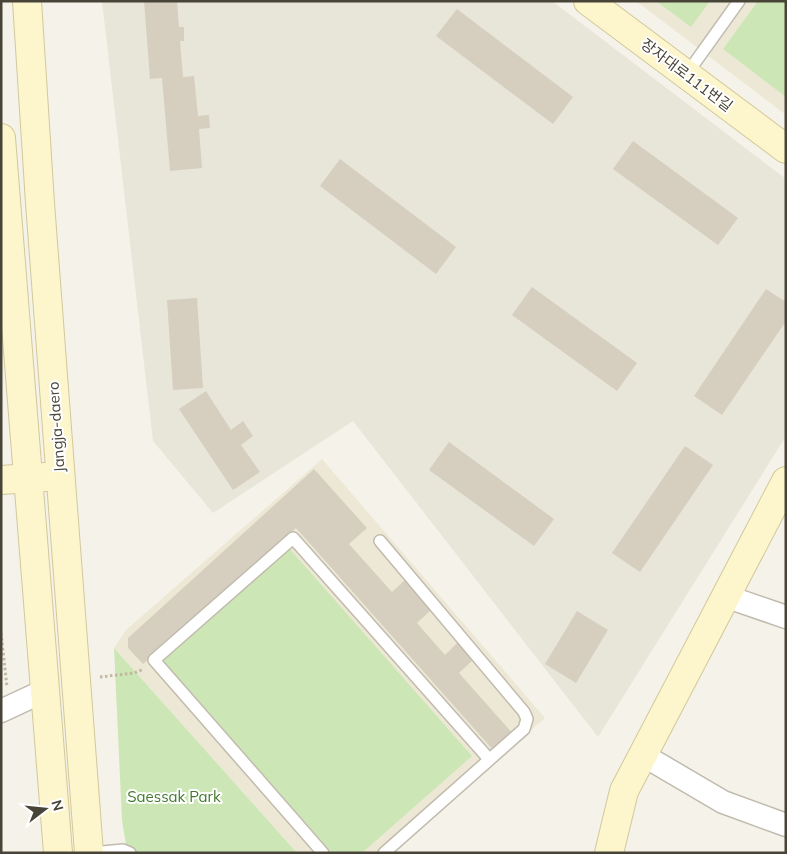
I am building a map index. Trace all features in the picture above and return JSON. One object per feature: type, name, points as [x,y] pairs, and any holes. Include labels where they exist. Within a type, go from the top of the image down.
[{"type":"street","name":"Jangja-daero","points":[[27,1],[60,476],[90,853]]},
{"type":"street","name":"장자대로111번길","points":[[588,1],[786,148]]},
{"type":"street","points":[[1,138],[14,479],[46,690],[58,853]]},
{"type":"street","points":[[14,479],[60,476]]},
{"type":"street","points":[[609,853],[624,791],[786,481]]},
{"type":"street","points":[[725,596],[786,618]]},
{"type":"street","points":[[2,711],[46,690]]},
{"type":"street","points":[[643,755],[723,802],[786,825]]},
{"type":"lane","points":[[686,74],[740,1]]},
{"type":"lane","points":[[323,853],[154,660],[296,535],[489,759]]},
{"type":"lane","points":[[380,541],[527,717],[524,729],[384,853]]},
{"type":"lane","points":[[90,853],[123,850],[130,853]]},
{"type":"path","points":[[1,633],[8,684],[2,711]]},
{"type":"path","points":[[100,677],[138,672],[154,660]]},
{"type":"shaded area","points":[[102,1],[552,1],[786,179],[786,436],[598,737],[353,421],[213,513],[153,441]]},
{"type":"shaded area","points":[[636,1],[786,1],[786,115],[690,42]]},
{"type":"shaded area","points":[[322,459],[545,718],[392,853],[297,853],[114,648],[126,630]]},
{"type":"green space","points":[[656,1],[710,1],[691,27]]},
{"type":"green space","points":[[758,1],[786,1],[786,97],[723,49]]},
{"type":"green space","points":[[289,548],[472,756],[362,853],[332,853],[162,659]]},
{"type":"green space","name":"Saessak Park","points":[[114,648],[297,853],[134,853],[126,845],[122,820]]},
{"type":"building","points":[[144,1],[177,1],[179,27],[184,27],[184,41],[180,41],[183,77],[194,76],[198,116],[209,115],[210,128],[199,129],[202,168],[170,171],[162,78],[150,79]]},
{"type":"building","points":[[457,9],[573,97],[553,124],[436,36]]},
{"type":"building","points":[[633,141],[738,218],[718,245],[613,169]]},
{"type":"building","points":[[340,159],[456,247],[436,274],[320,186]]},
{"type":"building","points":[[532,287],[637,363],[617,391],[512,315]]},
{"type":"building","points":[[766,289],[786,302],[786,321],[722,415],[694,396]]},
{"type":"building","points":[[197,298],[203,388],[173,390],[167,300]]},
{"type":"building","points":[[206,391],[231,430],[243,421],[253,436],[241,445],[260,472],[233,490],[179,409]]},
{"type":"building","points":[[449,442],[554,519],[534,546],[429,470]]},
{"type":"building","points":[[685,446],[713,465],[640,572],[612,553]]},
{"type":"building","points":[[314,469],[367,528],[349,544],[392,592],[406,579],[432,609],[417,623],[445,655],[458,642],[474,659],[459,673],[513,734],[494,751],[296,528],[143,664],[128,648],[128,638]]},
{"type":"building","points":[[577,611],[608,630],[576,683],[545,664]]}]
